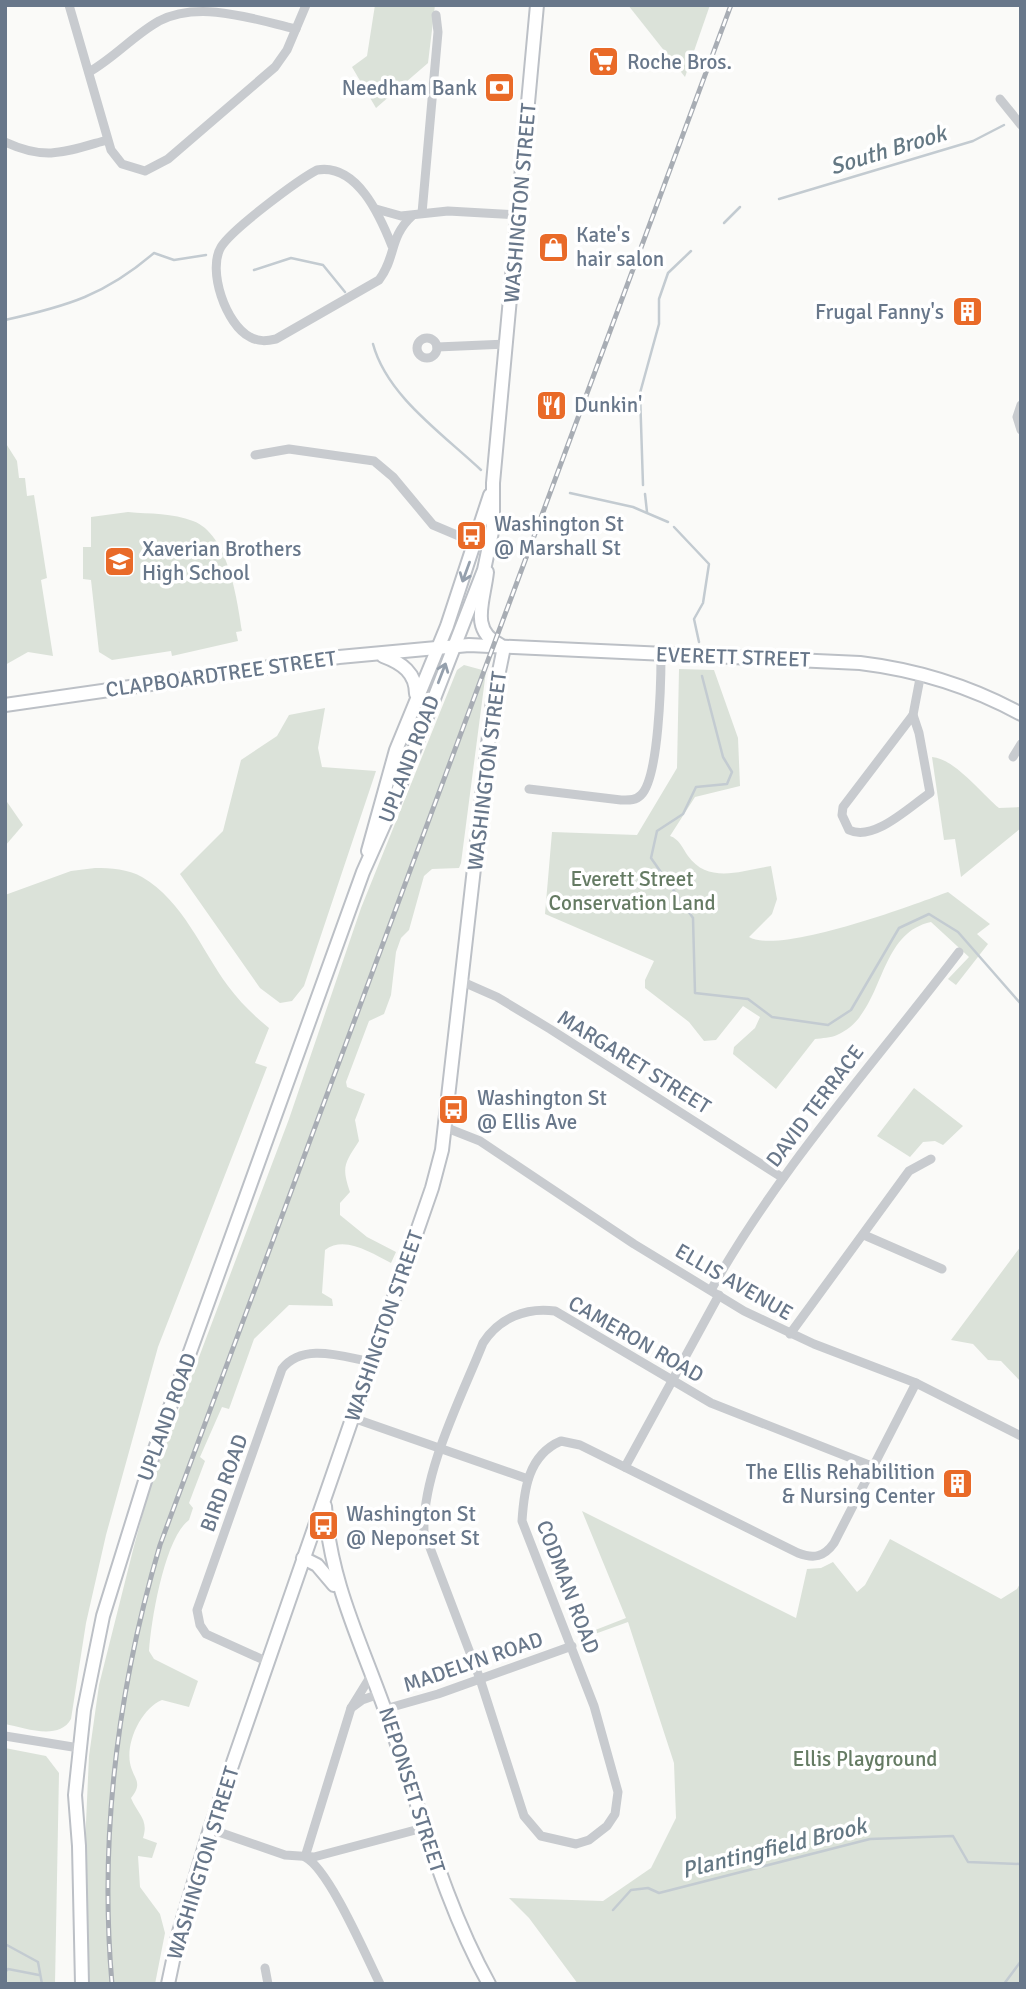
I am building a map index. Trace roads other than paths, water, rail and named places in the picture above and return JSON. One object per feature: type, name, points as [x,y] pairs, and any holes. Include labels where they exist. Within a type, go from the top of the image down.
[{"type":"main road","name":"WASHINGTON STREET","points":[[453,646],[490,549],[493,483],[537,5]]},
{"type":"main road","name":"WASHINGTON STREET","points":[[437,648],[476,544],[493,483]]},
{"type":"main road","points":[[490,549],[480,627],[485,636],[504,647]]},
{"type":"main road","name":"UPLAND ROAD","points":[[82,1984],[79,1846],[75,1795],[79,1748],[103,1616],[142,1486],[363,872],[385,826],[453,646]]},
{"type":"main road","name":"WASHINGTON STREET","points":[[168,1983],[182,1921],[210,1829],[432,1188],[447,1128],[492,713],[504,647]]},
{"type":"main road","name":"EVERETT STREET","points":[[437,648],[504,647],[842,661],[921,673],[976,692],[1021,714]]},
{"type":"main road","name":"CLAPBOARDTREE STREET","points":[[5,705],[437,648]]},
{"type":"main road","name":"UPLAND ROAD","points":[[363,872],[382,792],[437,648]]},
{"type":"main road","points":[[380,654],[409,671],[415,682],[415,701]]},
{"type":"main road","name":"NEPONSET STREET","points":[[324,1500],[329,1555],[341,1594],[385,1709],[448,1898],[489,1984]]},
{"type":"main road","points":[[305,1554],[329,1555]]},
{"type":"main road","name":"NEPONSET STREET","points":[[305,1554],[341,1594]]},
{"type":"street","points":[[69,5],[107,140],[116,158],[128,168],[145,171],[160,165],[267,75],[282,59],[306,5]]},
{"type":"street","points":[[89,72],[157,21],[187,10],[217,11],[296,29]]},
{"type":"street","points":[[422,213],[438,32],[436,15]]},
{"type":"street","points":[[1000,99],[1021,125]]},
{"type":"street","points":[[5,142],[27,152],[47,155],[107,140]]},
{"type":"street","points":[[392,246],[375,208],[356,185],[341,172],[324,169],[308,175],[221,247],[216,260],[218,278],[232,319],[242,332],[258,340],[286,335],[379,280],[388,265],[400,228],[412,216]]},
{"type":"street","points":[[375,208],[392,215],[412,216],[448,211],[519,215]]},
{"type":"street","points":[[437,347],[507,344]]},
{"type":"street","points":[[1020,428],[1017,417],[1021,405]]},
{"type":"street","points":[[255,455],[289,449],[374,461],[393,477],[427,520],[441,530],[490,549]]},
{"type":"street","points":[[529,789],[621,800],[633,800],[643,794],[652,768],[661,655]]},
{"type":"street","points":[[913,716],[919,733],[930,793],[871,832],[858,835],[849,830],[842,815],[843,807],[913,716],[921,673]]},
{"type":"street","points":[[1013,757],[1021,744]]},
{"type":"street","name":"DAVID TERRACE","points":[[625,1467],[674,1382],[744,1231],[818,1128],[958,951]]},
{"type":"street","name":"MARGARET STREET","points":[[463,982],[539,1023],[783,1178]]},
{"type":"street","name":"ELLIS AVENUE","points":[[447,1128],[481,1141],[634,1244],[790,1334],[916,1383],[1021,1436]]},
{"type":"street","points":[[790,1334],[909,1171],[931,1159]]},
{"type":"street","points":[[863,1236],[942,1269]]},
{"type":"street","name":"CAMERON ROAD","points":[[480,1679],[424,1532],[424,1518],[442,1447],[490,1331],[516,1314],[532,1310],[555,1311],[711,1403],[778,1432],[874,1467]]},
{"type":"street","name":"BIRD ROAD","points":[[268,1662],[206,1634],[200,1625],[197,1610],[282,1369],[289,1360],[305,1354],[372,1362]]},
{"type":"street","name":"CODMAN ROAD","points":[[480,1679],[517,1798],[532,1828],[541,1836],[564,1843],[589,1840],[607,1826],[615,1814],[618,1792],[572,1646],[525,1531],[523,1511],[528,1479],[537,1459],[561,1441],[580,1445],[808,1557],[826,1553],[834,1543],[916,1383]]},
{"type":"street","points":[[353,1418],[528,1479]]},
{"type":"street","name":"MADELYN ROAD","points":[[385,1709],[572,1646]]},
{"type":"street","points":[[305,1857],[351,1709],[372,1674]]},
{"type":"street","points":[[351,1709],[362,1700],[379,1694]]},
{"type":"street","points":[[5,1736],[79,1748]]},
{"type":"street","points":[[210,1829],[285,1855],[305,1857],[329,1855],[423,1828]]},
{"type":"street","points":[[305,1857],[312,1860],[327,1880],[380,1984]]},
{"type":"street","points":[[265,1968],[268,1984]]},
{"type":"waterway","name":"South Brook","points":[[779,199],[973,141],[1004,125]]},
{"type":"waterway","name":"South Brook","points":[[724,223],[740,207]]},
{"type":"waterway","name":"South Brook","points":[[643,485],[640,393],[659,324],[659,299],[668,273],[691,251]]},
{"type":"waterway","points":[[5,320],[48,310],[85,297],[119,279],[154,253],[174,260],[206,255]]},
{"type":"waterway","points":[[254,270],[291,258],[323,265],[345,292]]},
{"type":"waterway","points":[[373,344],[390,381],[403,397],[481,470]]},
{"type":"waterway","points":[[570,493],[633,507],[668,522]]},
{"type":"waterway","name":"South Brook","points":[[645,494],[647,512]]},
{"type":"waterway","points":[[674,527],[709,564],[703,603],[694,619],[699,642]]},
{"type":"waterway","points":[[702,676],[723,757],[732,772],[727,784],[696,787],[683,814],[657,831],[651,858],[693,918],[695,993],[748,999],[772,1017],[828,1025],[851,1010],[899,928],[929,914],[958,932],[1021,1004]]},
{"type":"waterway","name":"Plantingfield Brook","points":[[613,1910],[631,1890],[648,1888],[659,1893],[870,1839],[953,1836],[968,1862],[1021,1864]]},
{"type":"waterway","name":"Plantingfield Brook","points":[[5,1944],[38,1962],[42,1984]]},
{"type":"waterway","points":[[1004,1984],[1021,1961]]},
{"type":"waterway","points":[[5,1972],[8,1969],[39,1975]]},
{"type":"railway","points":[[112,1984],[108,1873],[115,1762],[133,1653],[160,1545],[731,5]]},
{"type":"place","name":"Roche Bros.","points":[[604,62]]},
{"type":"place","name":"Needham Bank","points":[[500,88]]},
{"type":"place","name":"Kate's hair salon","points":[[553,247]]},
{"type":"place","name":"Frugal Fanny's","points":[[967,312]]},
{"type":"place","name":"Dunkin'","points":[[551,405]]},
{"type":"place","name":"Washington St @ Marshall St","points":[[471,536]]},
{"type":"place","name":"Xaverian Brothers High School","points":[[119,561]]},
{"type":"place","name":"Washington St @ Ellis Ave","points":[[454,1110]]},
{"type":"place","name":"The Ellis Rehabilition & Nursing Center","points":[[958,1484]]},
{"type":"place","name":"Washington St @ Neponset St","points":[[323,1526]]},
{"type":"park label","name":"Everett Street Conservation Land","points":[[632,891]]},
{"type":"park label","name":"Ellis Playground","points":[[865,1759]]}]
